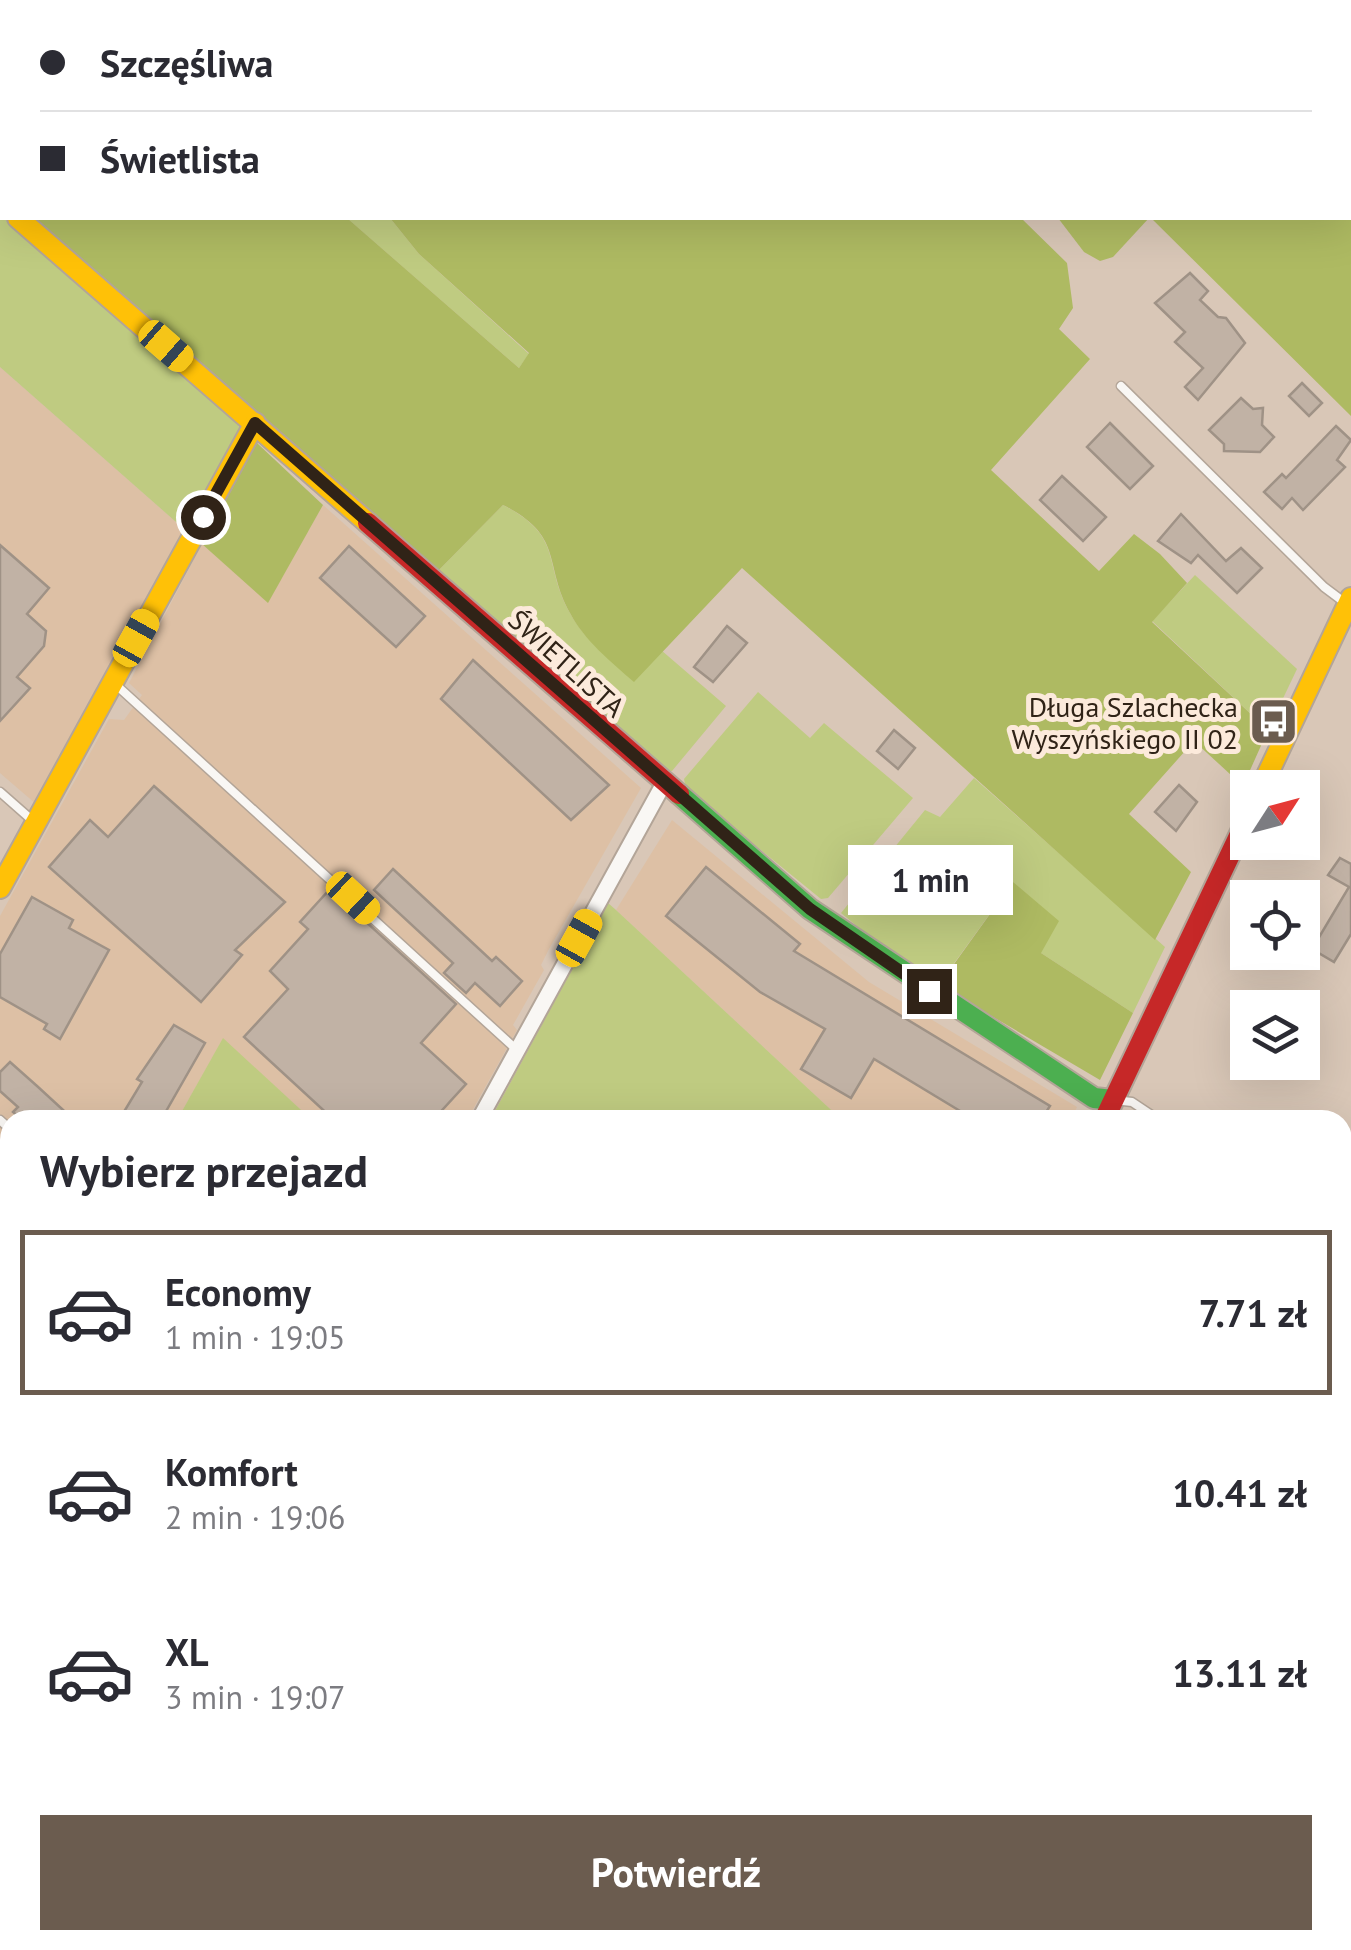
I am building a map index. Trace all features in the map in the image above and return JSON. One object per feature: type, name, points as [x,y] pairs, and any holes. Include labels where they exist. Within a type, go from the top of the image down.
[{"type":"street","name":"ŚWIETLISTA","points":[[20,220],[663,785],[810,909],[896,970],[1094,1098],[1113,1100]]},
{"type":"street","points":[[0,888],[255,423]]},
{"type":"street","points":[[1269,770],[1349,601]]},
{"type":"street","points":[[484,1110],[663,785]]},
{"type":"street","points":[[1108,1110],[1230,854]]},
{"type":"lane","points":[[1120,386],[1324,587],[1349,601]]},
{"type":"lane","points":[[112,681],[517,1050]]},
{"type":"lane","points":[[0,792],[36,824]]},
{"type":"lane","points":[[1113,1100],[1132,1102],[1144,1110]]},
{"type":"shaded area","points":[[0,367],[184,529],[36,804],[0,773]]},
{"type":"shaded area","points":[[323,505],[641,788],[549,949],[541,965],[544,970],[513,1025],[517,1030],[473,1110],[301,1110],[223,1039],[183,1110],[0,1110],[0,916],[109,719],[124,720],[142,695],[129,683],[202,544],[268,602]]},
{"type":"shaded area","points":[[672,820],[869,982],[1077,1107],[831,1110],[616,910]]},
{"type":"green space","points":[[0,220],[6,220],[226,409],[240,428],[184,529],[0,367]]},
{"type":"green space","points":[[34,220],[349,220],[519,368],[529,353],[419,254],[392,220],[1023,220],[1067,263],[1073,308],[1059,329],[1090,359],[991,470],[1099,571],[1134,534],[1160,554],[1187,583],[1152,622],[1268,730],[1250,770],[1230,770],[1230,774],[1194,741],[1129,814],[1191,872],[1155,940],[742,568],[634,682],[576,623],[562,596],[550,552],[536,528],[503,505],[435,574]]},
{"type":"green space","points":[[349,220],[392,220],[419,254],[529,354],[519,368]]},
{"type":"green space","points":[[1060,220],[1147,220],[1113,257],[1100,261],[1084,252]]},
{"type":"green space","points":[[1153,220],[1351,220],[1351,416]]},
{"type":"green space","points":[[257,443],[323,505],[268,603],[202,544]]},
{"type":"green space","points":[[503,505],[536,528],[549,552],[570,613],[583,632],[634,681],[661,650],[726,706],[672,771],[664,770],[435,574]]},
{"type":"green space","points":[[1195,575],[1297,669],[1268,730],[1152,621]]},
{"type":"green space","points":[[758,692],[810,738],[824,723],[913,798],[828,898],[821,899],[686,789],[684,779]]},
{"type":"green space","points":[[974,778],[1165,947],[1133,1013],[1041,953],[1013,882],[939,984],[887,951],[841,913],[925,810],[940,817]]},
{"type":"green space","points":[[1013,882],[1059,921],[1041,953],[1133,1013],[1100,1080],[939,985]]},
{"type":"green space","points":[[608,903],[831,1110],[495,1110]]},
{"type":"green space","points":[[223,1038],[301,1110],[183,1110]]},
{"type":"building","points":[[1190,273],[1208,291],[1200,300],[1218,317],[1226,318],[1245,343],[1198,400],[1185,387],[1203,368],[1175,342],[1185,332],[1155,303]]},
{"type":"building","points":[[1302,383],[1322,403],[1309,416],[1289,396]]},
{"type":"building","points":[[1241,398],[1253,409],[1263,408],[1262,425],[1274,437],[1260,452],[1224,451],[1224,444],[1209,430]]},
{"type":"building","points":[[1110,423],[1153,466],[1130,489],[1087,447]]},
{"type":"building","points":[[1336,426],[1351,440],[1337,460],[1345,467],[1303,510],[1292,498],[1282,509],[1264,492],[1282,474],[1286,478]]},
{"type":"building","points":[[1062,476],[1106,517],[1083,541],[1040,500]]},
{"type":"building","points":[[1181,514],[1226,561],[1241,548],[1262,568],[1237,593],[1198,555],[1191,563],[1158,541]]},
{"type":"building","points":[[0,545],[49,588],[27,614],[46,631],[44,646],[17,677],[30,688],[0,721]]},
{"type":"building","points":[[349,546],[425,616],[396,647],[320,578]]},
{"type":"building","points":[[727,626],[747,643],[713,682],[694,667]]},
{"type":"building","points":[[473,660],[609,785],[571,820],[441,699]]},
{"type":"building","points":[[894,730],[915,748],[898,769],[877,751]]},
{"type":"building","points":[[1179,785],[1197,802],[1176,831],[1155,812]]},
{"type":"building","points":[[154,786],[285,902],[235,950],[242,955],[201,1002],[49,867],[90,820],[108,837]]},
{"type":"building","points":[[1340,858],[1351,864],[1351,934],[1334,962],[1320,954],[1320,936],[1349,887],[1328,875]]},
{"type":"building","points":[[706,867],[800,944],[794,951],[1050,1106],[1047,1110],[958,1110],[874,1059],[851,1098],[801,1069],[825,1029],[760,992],[666,916]]},
{"type":"building","points":[[393,869],[492,961],[496,957],[522,981],[500,1006],[475,983],[466,993],[444,973],[453,963],[374,890]]},
{"type":"building","points":[[330,889],[456,1004],[421,1043],[466,1084],[442,1110],[323,1110],[244,1037],[288,989],[270,971],[308,929],[300,922]]},
{"type":"building","points":[[32,897],[73,920],[69,928],[109,950],[60,1039],[44,1029],[47,1024],[0,997],[0,954]]},
{"type":"building","points":[[174,1025],[205,1043],[167,1110],[125,1110],[142,1082],[137,1079]]},
{"type":"building","points":[[10,1062],[63,1110],[15,1110],[18,1107],[0,1091],[0,1072]]},
{"type":"traffic: fast","points":[[679,794],[810,909],[1094,1098],[1113,1100]]},
{"type":"traffic: slow","points":[[20,220],[368,523]]},
{"type":"traffic: slow","points":[[0,888],[255,423]]},
{"type":"traffic: slow","points":[[1270,770],[1351,598]]},
{"type":"traffic: jam","points":[[368,523],[679,794]]},
{"type":"traffic: jam","points":[[1109,1110],[1230,855]]},
{"type":"place","name":"Długa Szlachecka Wyszyńskiego II 02","points":[[1273,722]]},
{"type":"route","points":[[203,517],[255,423],[633,758],[810,909],[929,991]]}]
